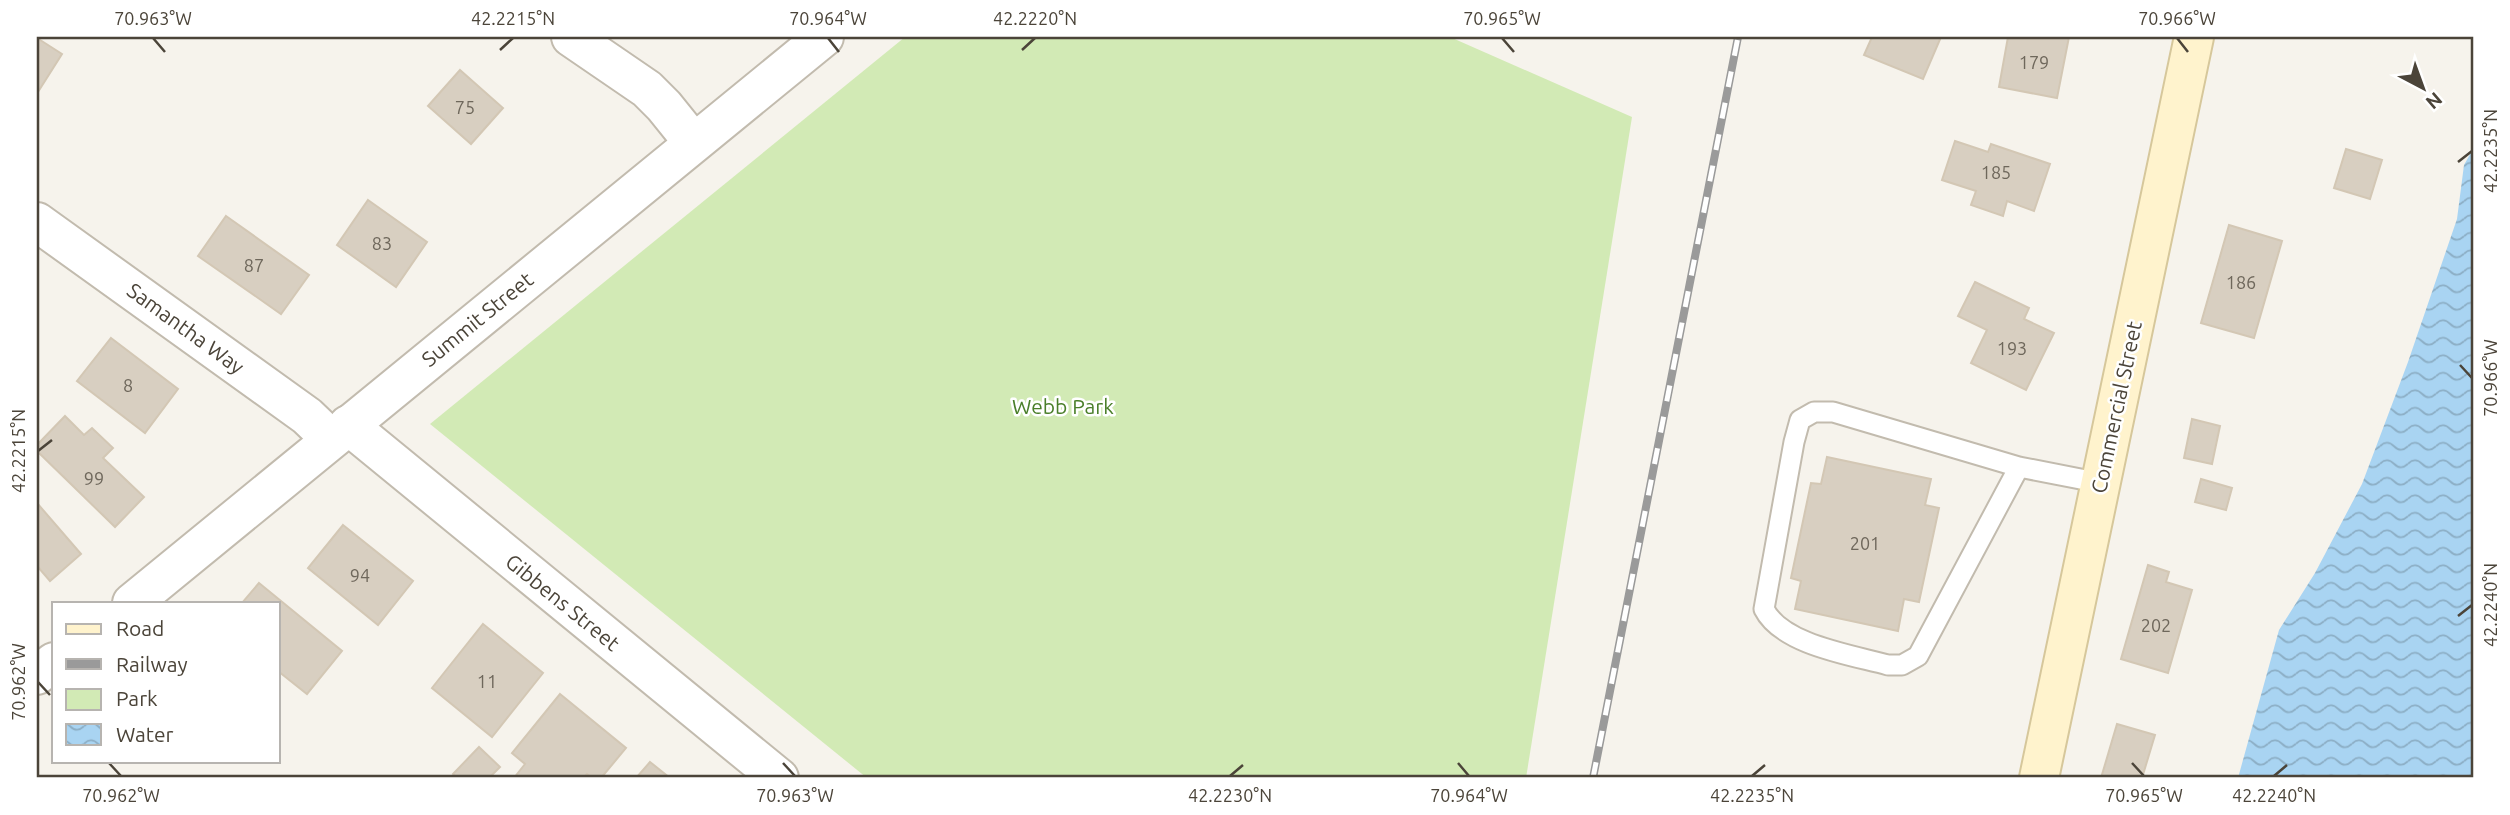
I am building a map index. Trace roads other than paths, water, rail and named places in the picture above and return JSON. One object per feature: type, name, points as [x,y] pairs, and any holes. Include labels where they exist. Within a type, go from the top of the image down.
[{"type":"main road","name":"Commercial Street","points":[[2039,778],[2194,37]]},
{"type":"street","points":[[570,37],[647,89],[693,142]]},
{"type":"street","name":"Summit Street","points":[[133,602],[824,37]]},
{"type":"street","name":"Samantha Way","points":[[37,222],[307,415],[340,432]]},
{"type":"street","name":"Gibbens Street","points":[[340,432],[779,778]]},
{"type":"street","points":[[37,675],[52,664]]},
{"type":"lane","points":[[2019,467],[1918,656],[1902,665],[1888,665],[1802,641],[1770,620],[1765,610],[1794,442],[1800,420],[1814,412],[1833,412],[2019,467],[2101,483]]},
{"type":"water","points":[[2473,149],[2473,778],[2238,778],[2279,630],[2315,573],[2362,484],[2408,362],[2457,219],[2464,165]]},
{"type":"railway","points":[[1593,778],[1738,37]]},
{"type":"park label","name":"Webb Park","points":[[1063,406]]}]
